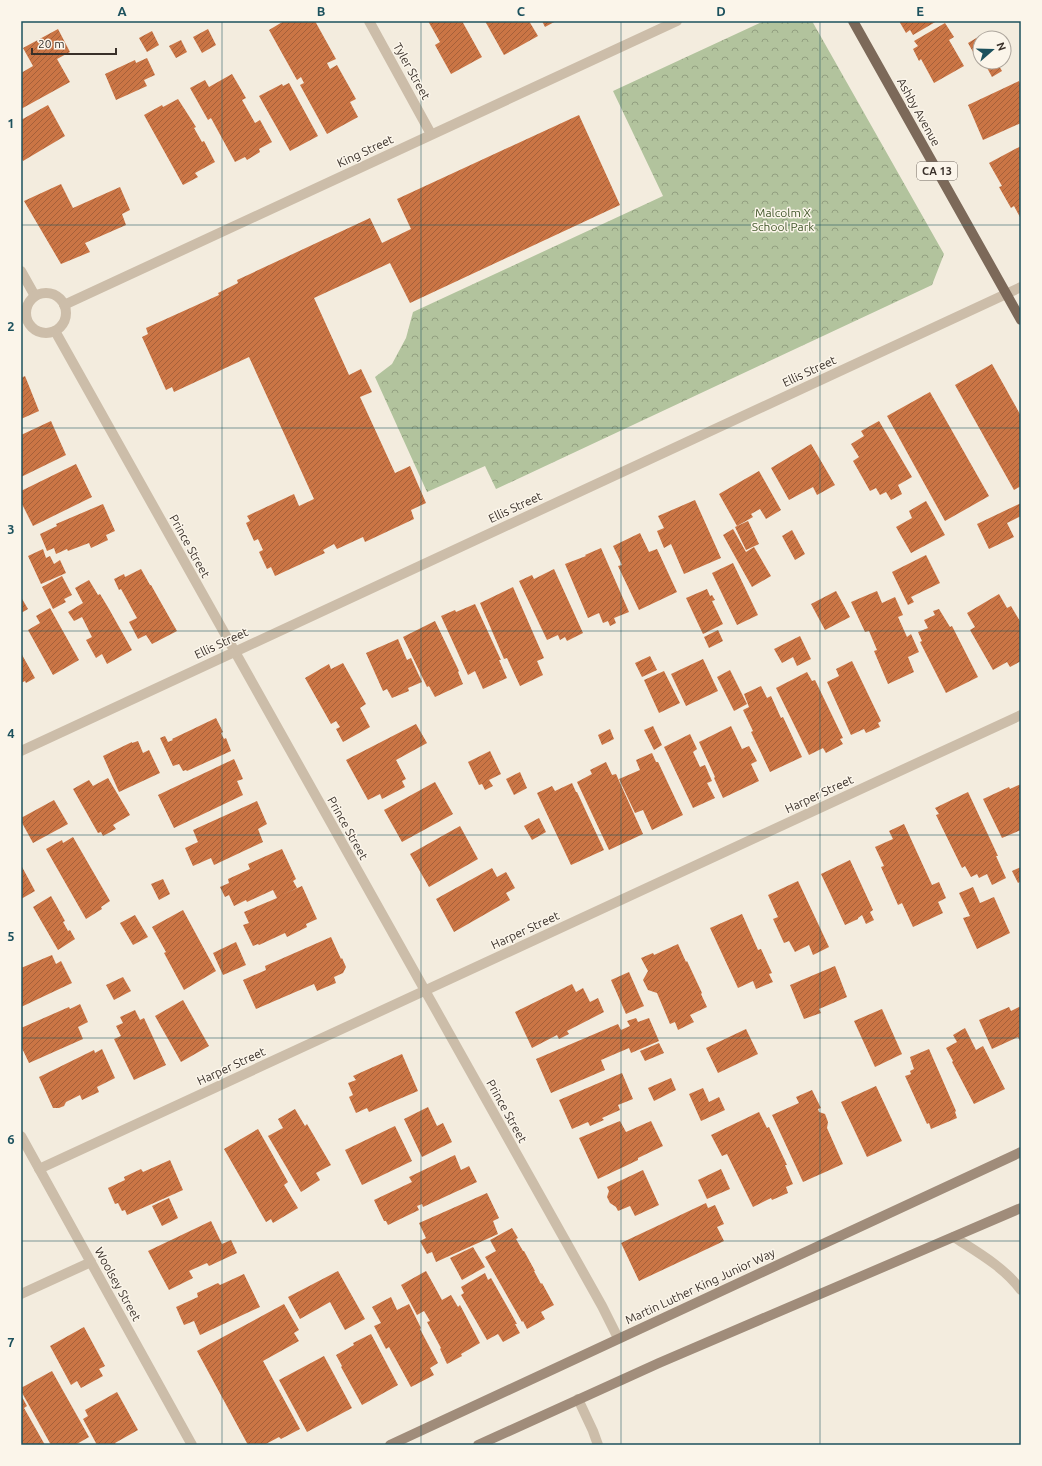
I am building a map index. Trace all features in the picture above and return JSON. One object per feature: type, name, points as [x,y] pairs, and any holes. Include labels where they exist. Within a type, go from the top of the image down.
[{"type":"main road","name":"Ashby Avenue","points":[[853,21],[1021,320]]},
{"type":"street","name":"Tyler Street","points":[[369,21],[431,134]]},
{"type":"street","name":"King Street","points":[[64,306],[431,134],[677,21]]},
{"type":"street","points":[[21,271],[35,296]]},
{"type":"street","name":"Ellis Street","points":[[21,751],[1021,287]]},
{"type":"street","points":[[41,293],[55,295],[61,300],[64,306],[66,317],[55,332],[43,334],[24,325],[25,311],[30,300],[41,293]]},
{"type":"street","name":"Prince Street","points":[[55,332],[602,1306],[618,1338]]},
{"type":"street","name":"Harper Street","points":[[39,1169],[1021,715]]},
{"type":"street","name":"Woolsey Street","points":[[21,1136],[192,1445]]},
{"type":"street","name":"Martin Luther King Junior Way","points":[[390,1445],[1021,1152]]},
{"type":"street","points":[[478,1445],[659,1363],[1021,1208]]},
{"type":"street","points":[[954,1236],[993,1263],[1014,1281],[1021,1290]]},
{"type":"street","points":[[21,1294],[91,1262]]},
{"type":"street","points":[[578,1399],[598,1445]]},
{"type":"green space","name":"Malcolm X School Park","points":[[764,21],[812,21],[944,254],[932,285],[496,489],[485,466],[427,492],[375,377],[392,364],[406,338],[413,312],[663,196],[613,91]]},
{"type":"building","points":[[284,21],[315,21],[336,59],[327,63],[330,69],[337,65],[356,99],[350,102],[358,117],[327,134],[300,85],[304,83],[301,77],[297,80],[269,30]]},
{"type":"building","points":[[428,21],[462,21],[482,57],[451,74],[435,45],[440,42]]},
{"type":"building","points":[[485,21],[529,21],[538,36],[504,55]]},
{"type":"building","points":[[542,21],[556,21],[545,27]]},
{"type":"building","points":[[899,21],[937,21],[913,35],[910,30],[906,33]]},
{"type":"building","points":[[945,23],[954,37],[949,40],[964,66],[934,83],[921,59],[919,61],[913,49],[918,46],[914,41]]},
{"type":"building","points":[[58,29],[70,52],[57,59],[70,82],[21,109],[21,73],[33,66],[23,48]]},
{"type":"building","points":[[208,29],[216,45],[202,53],[193,37]]},
{"type":"building","points":[[152,31],[159,45],[147,52],[139,38]]},
{"type":"building","points":[[181,40],[187,52],[176,58],[169,46]]},
{"type":"building","points":[[972,41],[972,50],[968,43]]},
{"type":"building","points":[[147,58],[155,75],[144,80],[147,86],[116,100],[105,74],[135,60],[136,63]]},
{"type":"building","points":[[988,70],[1001,70],[1002,71],[992,77]]},
{"type":"building","points":[[232,74],[246,98],[242,100],[255,123],[260,120],[272,142],[259,149],[260,152],[247,160],[245,157],[235,162],[211,118],[208,120],[190,88],[205,80],[209,87]]},
{"type":"building","points":[[1019,81],[1021,85],[1021,123],[983,140],[968,105]]},
{"type":"building","points":[[289,83],[318,136],[290,151],[259,96],[282,84],[283,86]]},
{"type":"building","points":[[178,99],[196,127],[194,128],[202,142],[204,141],[215,162],[195,173],[198,177],[183,185],[144,115],[162,105],[163,107]]},
{"type":"building","points":[[48,105],[65,136],[23,161],[21,158],[21,120]]},
{"type":"building","points":[[579,115],[620,205],[410,303],[390,263],[314,298],[349,375],[361,369],[372,392],[360,397],[395,473],[410,466],[426,503],[411,510],[414,519],[365,542],[363,537],[337,549],[334,544],[323,550],[325,553],[275,576],[271,567],[267,569],[259,552],[263,550],[258,539],[254,541],[246,523],[250,521],[247,516],[294,494],[299,506],[314,499],[249,357],[174,392],[172,387],[166,390],[142,337],[148,334],[146,328],[219,295],[218,293],[238,283],[237,280],[370,218],[382,243],[411,229],[397,199]]},
{"type":"building","points":[[1021,146],[1021,219],[1014,206],[1011,208],[999,187],[1002,186],[989,163]]},
{"type":"building","points":[[61,184],[73,208],[120,187],[130,210],[122,214],[126,225],[85,243],[90,252],[61,264],[24,201]]},
{"type":"building","points":[[992,364],[1021,416],[1021,486],[1014,490],[955,385]]},
{"type":"building","points":[[25,376],[39,411],[21,419],[21,378]]},
{"type":"building","points":[[930,392],[989,496],[945,521],[887,416]]},
{"type":"building","points":[[51,421],[66,455],[21,477],[21,435]]},
{"type":"building","points":[[879,421],[912,477],[898,485],[902,494],[891,500],[886,492],[880,495],[876,488],[870,491],[853,461],[859,457],[851,444],[864,436],[861,431]]},
{"type":"building","points":[[811,444],[835,485],[817,495],[813,487],[789,500],[771,468]]},
{"type":"building","points":[[76,464],[92,497],[33,526],[21,502],[21,491]]},
{"type":"building","points":[[759,471],[781,510],[766,519],[760,509],[751,514],[753,517],[737,526],[719,494]]},
{"type":"building","points":[[695,500],[721,558],[684,574],[671,544],[664,548],[657,531],[664,528],[658,516]]},
{"type":"building","points":[[926,501],[945,535],[911,553],[896,527],[912,518],[909,511]]},
{"type":"building","points":[[1021,503],[1021,516],[1007,523],[1014,537],[989,549],[977,524]]},
{"type":"building","points":[[103,504],[115,531],[106,535],[108,540],[91,548],[89,543],[68,551],[67,549],[56,554],[54,548],[47,551],[40,534],[57,526],[56,524]]},
{"type":"building","points":[[748,521],[759,544],[746,550],[735,527]]},
{"type":"building","points":[[733,529],[746,552],[754,547],[771,576],[752,587],[723,535]]},
{"type":"building","points":[[792,530],[805,554],[795,560],[782,536]]},
{"type":"building","points":[[640,533],[649,552],[657,549],[677,592],[639,610],[618,566],[622,565],[613,546]]},
{"type":"building","points":[[601,548],[629,612],[614,618],[616,623],[610,626],[608,621],[603,623],[599,613],[588,618],[565,564],[586,556],[585,555]]},
{"type":"building","points":[[43,549],[46,558],[50,556],[54,564],[60,560],[66,573],[41,584],[28,556]]},
{"type":"building","points":[[926,555],[940,583],[911,597],[914,602],[908,605],[892,572]]},
{"type":"building","points":[[733,563],[758,615],[737,625],[712,573]]},
{"type":"building","points":[[141,569],[177,631],[152,644],[146,635],[138,639],[129,622],[137,618],[121,589],[119,590],[114,579],[124,574],[125,577]]},
{"type":"building","points":[[554,569],[583,633],[567,641],[565,637],[560,640],[558,635],[547,640],[519,581],[532,575],[534,579]]},
{"type":"building","points":[[62,576],[72,595],[64,599],[66,602],[53,609],[42,587]]},
{"type":"building","points":[[89,580],[98,595],[100,594],[132,650],[107,664],[102,654],[96,658],[86,640],[92,637],[82,617],[74,621],[68,612],[83,603],[75,588]]},
{"type":"building","points":[[513,587],[544,658],[537,661],[543,675],[520,686],[507,658],[504,659],[480,603]]},
{"type":"building","points":[[707,589],[710,596],[712,595],[715,600],[712,601],[723,624],[703,634],[686,598]]},
{"type":"building","points":[[836,591],[850,617],[825,630],[811,604]]},
{"type":"building","points":[[877,591],[882,603],[895,597],[903,615],[898,617],[907,637],[911,634],[919,652],[908,657],[914,672],[888,684],[874,651],[877,650],[869,631],[865,632],[851,602]]},
{"type":"building","points":[[999,594],[1007,608],[1011,606],[1021,623],[1021,661],[1010,667],[1007,662],[993,670],[970,630],[975,627],[967,613]]},
{"type":"building","points":[[21,597],[28,609],[21,613]]},
{"type":"building","points":[[475,604],[501,660],[499,660],[507,678],[483,689],[475,671],[468,675],[441,616],[455,610],[456,612]]},
{"type":"building","points":[[50,608],[79,660],[53,675],[28,630],[40,623],[36,616]]},
{"type":"building","points":[[939,609],[950,627],[952,626],[978,677],[946,693],[920,642],[922,641],[918,632],[928,628],[924,620],[935,615],[933,611]]},
{"type":"building","points":[[435,621],[459,671],[458,672],[463,684],[435,697],[429,686],[427,687],[403,637]]},
{"type":"building","points":[[718,630],[723,641],[709,648],[704,637]]},
{"type":"building","points":[[800,636],[811,659],[797,666],[793,657],[782,663],[774,649]]},
{"type":"building","points":[[398,639],[407,660],[411,658],[422,682],[408,688],[409,691],[392,698],[387,689],[383,691],[366,653]]},
{"type":"building","points":[[21,653],[35,678],[26,683],[25,681],[21,683]]},
{"type":"building","points":[[650,656],[657,670],[642,677],[635,663]]},
{"type":"building","points":[[703,659],[718,691],[686,706],[671,674]]},
{"type":"building","points":[[852,661],[881,721],[878,723],[880,727],[866,733],[864,729],[851,735],[827,682],[839,676],[836,669]]},
{"type":"building","points":[[343,663],[366,704],[360,708],[370,727],[343,742],[336,729],[340,727],[336,721],[331,724],[305,678],[329,664],[331,669]]},
{"type":"building","points":[[730,670],[747,704],[734,711],[717,677]]},
{"type":"building","points":[[664,671],[680,703],[659,713],[644,680]]},
{"type":"building","points":[[807,672],[812,681],[815,680],[843,738],[840,739],[843,744],[826,753],[823,748],[809,755],[776,688]]},
{"type":"building","points":[[761,686],[767,698],[771,696],[802,757],[770,772],[751,732],[753,731],[743,710],[749,707],[744,694]]},
{"type":"building","points":[[216,718],[223,732],[221,733],[224,739],[226,738],[231,751],[187,771],[183,771],[179,764],[173,766],[160,738],[165,736],[168,742]]},
{"type":"building","points":[[416,724],[427,743],[396,760],[406,779],[402,781],[405,787],[382,799],[380,794],[368,800],[346,760]]},
{"type":"building","points":[[653,726],[662,745],[654,750],[644,730]]},
{"type":"building","points":[[731,726],[742,749],[749,746],[757,761],[751,764],[759,781],[723,798],[699,742]]},
{"type":"building","points":[[610,729],[614,739],[602,745],[598,735]]},
{"type":"building","points":[[690,734],[697,749],[693,752],[700,767],[705,765],[712,781],[707,783],[715,798],[693,808],[664,747]]},
{"type":"building","points":[[138,741],[143,753],[149,750],[160,773],[119,792],[103,756],[132,742]]},
{"type":"building","points":[[490,751],[501,774],[489,780],[493,786],[485,790],[482,784],[479,785],[468,762]]},
{"type":"building","points":[[652,753],[656,762],[658,762],[683,815],[652,830],[643,810],[635,813],[619,779],[640,770],[636,760]]},
{"type":"building","points":[[234,759],[243,779],[237,781],[243,795],[174,828],[158,795]]},
{"type":"building","points":[[606,762],[612,775],[616,774],[643,834],[609,850],[577,782],[592,774],[590,770]]},
{"type":"building","points":[[520,772],[527,788],[514,795],[506,779]]},
{"type":"building","points":[[108,778],[130,815],[113,825],[116,829],[103,836],[101,832],[98,833],[73,789],[89,780],[93,786]]},
{"type":"building","points":[[435,782],[453,814],[402,842],[384,810]]},
{"type":"building","points":[[572,783],[604,850],[571,865],[537,793],[552,786],[555,791]]},
{"type":"building","points":[[1021,784],[1021,830],[1002,838],[983,799],[1009,787],[1010,789]]},
{"type":"building","points":[[968,792],[998,856],[996,856],[1006,878],[992,885],[987,874],[979,878],[977,874],[971,877],[965,866],[962,868],[936,815],[939,814],[935,808]]},
{"type":"building","points":[[54,800],[68,824],[33,843],[21,821],[21,818]]},
{"type":"building","points":[[257,801],[267,824],[258,829],[263,842],[214,865],[211,858],[193,866],[185,848],[198,842],[193,830]]},
{"type":"building","points":[[539,818],[546,832],[532,840],[524,826]]},
{"type":"building","points":[[904,824],[932,885],[939,882],[946,898],[938,902],[943,913],[913,927],[902,903],[898,905],[881,867],[884,866],[875,847],[893,839],[889,831]]},
{"type":"building","points":[[460,826],[478,859],[429,887],[410,854]]},
{"type":"building","points":[[73,837],[110,901],[101,907],[102,909],[86,919],[46,849],[62,840],[63,843]]},
{"type":"building","points":[[282,849],[296,879],[293,881],[297,888],[282,895],[302,886],[317,919],[306,924],[307,927],[287,937],[285,933],[259,945],[253,946],[243,925],[249,923],[244,912],[277,898],[273,890],[247,902],[246,900],[234,906],[229,895],[225,897],[220,887],[229,883],[228,879],[250,869],[248,864]]},
{"type":"building","points":[[850,860],[873,910],[870,912],[874,920],[866,924],[862,915],[858,919],[845,925],[821,874]]},
{"type":"building","points":[[21,865],[35,891],[21,899]]},
{"type":"building","points":[[1021,867],[1021,881],[1018,883],[1012,871]]},
{"type":"building","points":[[492,868],[497,877],[506,872],[515,888],[506,893],[510,900],[454,932],[436,899]]},
{"type":"building","points":[[163,879],[170,894],[159,900],[151,884]]},
{"type":"building","points":[[798,881],[829,947],[813,955],[809,945],[795,952],[789,941],[784,943],[773,919],[778,917],[768,895]]},
{"type":"building","points":[[973,887],[980,903],[994,897],[1010,933],[977,949],[963,918],[970,916],[959,893]]},
{"type":"building","points":[[51,896],[65,921],[63,922],[68,931],[70,930],[75,939],[58,950],[33,907]]},
{"type":"building","points":[[183,910],[216,971],[184,990],[152,927]]},
{"type":"building","points":[[742,914],[758,950],[761,949],[772,973],[769,974],[773,982],[756,989],[753,981],[738,988],[710,928]]},
{"type":"building","points":[[135,915],[148,937],[133,945],[120,923]]},
{"type":"building","points":[[331,937],[346,967],[343,973],[334,977],[336,983],[317,991],[314,984],[256,1009],[243,980],[266,970],[265,966]]},
{"type":"building","points":[[236,942],[246,965],[223,975],[213,953]]},
{"type":"building","points":[[678,944],[702,993],[701,994],[707,1007],[690,1015],[694,1022],[678,1030],[675,1022],[670,1024],[657,993],[648,990],[643,980],[648,971],[641,958],[653,953],[654,955]]},
{"type":"building","points":[[52,955],[56,964],[61,961],[72,983],[21,1007],[21,968]]},
{"type":"building","points":[[835,966],[847,997],[819,1009],[821,1013],[804,1019],[790,985]]},
{"type":"building","points":[[629,972],[644,1006],[626,1014],[611,980]]},
{"type":"building","points":[[123,977],[131,991],[114,1000],[106,985]]},
{"type":"building","points":[[572,984],[576,992],[583,988],[590,1002],[598,998],[604,1012],[567,1031],[569,1034],[559,1039],[557,1035],[532,1048],[515,1012]]},
{"type":"building","points":[[183,1000],[209,1046],[181,1062],[155,1016]]},
{"type":"building","points":[[80,1004],[88,1022],[78,1027],[83,1039],[29,1063],[21,1046],[21,1028],[69,1007],[70,1009]]},
{"type":"building","points":[[1021,1006],[1021,1043],[1018,1037],[992,1049],[979,1020],[1009,1007],[1011,1011]]},
{"type":"building","points":[[882,1009],[902,1054],[875,1067],[854,1021]]},
{"type":"building","points":[[135,1010],[140,1020],[144,1018],[166,1065],[134,1080],[114,1039],[121,1036],[116,1026],[123,1023],[120,1017]]},
{"type":"building","points":[[636,1018],[638,1022],[649,1018],[659,1041],[631,1053],[629,1048],[601,1060],[605,1070],[551,1093],[536,1059],[618,1024],[621,1030],[630,1026],[627,1021]]},
{"type":"building","points":[[965,1028],[976,1050],[983,1046],[1005,1089],[974,1104],[946,1048],[957,1042],[953,1035]]},
{"type":"building","points":[[746,1029],[758,1054],[718,1073],[706,1048]]},
{"type":"building","points":[[659,1043],[664,1053],[645,1061],[640,1051]]},
{"type":"building","points":[[102,1049],[115,1078],[97,1087],[99,1092],[82,1100],[80,1095],[66,1102],[64,1106],[53,1108],[39,1077],[94,1050],[95,1053]]},
{"type":"building","points":[[929,1049],[956,1111],[957,1118],[931,1129],[929,1123],[927,1124],[905,1076],[911,1074],[910,1071],[914,1069],[910,1057]]},
{"type":"building","points":[[402,1054],[418,1091],[369,1112],[367,1108],[356,1113],[349,1097],[353,1095],[348,1083],[356,1080],[353,1076]]},
{"type":"building","points":[[622,1073],[633,1099],[618,1105],[620,1110],[602,1118],[604,1120],[590,1126],[588,1122],[572,1129],[559,1100]]},
{"type":"building","points":[[671,1078],[676,1090],[654,1101],[648,1088]]},
{"type":"building","points":[[876,1086],[902,1141],[867,1157],[841,1102]]},
{"type":"building","points":[[703,1088],[709,1102],[719,1097],[725,1110],[701,1121],[689,1094]]},
{"type":"building","points":[[812,1090],[821,1108],[818,1109],[819,1112],[825,1114],[828,1122],[827,1128],[843,1164],[803,1182],[772,1115],[799,1103],[796,1097]]},
{"type":"building","points":[[428,1107],[437,1126],[443,1123],[452,1142],[422,1157],[404,1119]]},
{"type":"building","points":[[295,1109],[305,1126],[307,1124],[331,1165],[316,1173],[320,1180],[301,1192],[268,1136],[283,1128],[278,1119]]},
{"type":"building","points":[[759,1112],[767,1128],[769,1127],[787,1165],[785,1165],[793,1184],[786,1187],[788,1193],[772,1200],[771,1198],[753,1207],[727,1154],[722,1156],[711,1135]]},
{"type":"building","points":[[620,1121],[626,1132],[651,1121],[663,1146],[598,1179],[579,1138]]},
{"type":"building","points":[[395,1126],[412,1161],[362,1185],[345,1150]]},
{"type":"building","points":[[258,1129],[288,1182],[284,1185],[298,1208],[273,1223],[271,1219],[266,1222],[224,1149]]},
{"type":"building","points":[[455,1155],[461,1170],[469,1166],[477,1182],[423,1207],[422,1204],[417,1206],[419,1210],[388,1225],[386,1221],[384,1221],[374,1200],[412,1182],[409,1177]]},
{"type":"building","points":[[170,1160],[183,1190],[127,1215],[125,1210],[122,1211],[118,1203],[115,1204],[108,1188],[125,1180],[124,1177],[141,1169],[143,1172]]},
{"type":"building","points":[[721,1169],[730,1189],[707,1199],[698,1180]]},
{"type":"building","points":[[643,1170],[659,1205],[635,1216],[630,1206],[618,1211],[616,1207],[610,1203],[607,1197],[609,1191],[607,1187]]},
{"type":"building","points":[[487,1193],[499,1218],[493,1221],[498,1234],[436,1262],[432,1252],[427,1254],[420,1241],[426,1238],[419,1223]]},
{"type":"building","points":[[169,1198],[178,1218],[162,1226],[152,1206]]},
{"type":"building","points":[[706,1203],[708,1208],[715,1205],[724,1224],[717,1227],[724,1241],[639,1281],[621,1243]]},
{"type":"building","points":[[211,1221],[222,1244],[231,1240],[237,1253],[209,1266],[207,1263],[189,1271],[193,1278],[169,1290],[148,1251]]},
{"type":"building","points":[[512,1228],[518,1238],[516,1239],[554,1305],[541,1312],[545,1319],[527,1329],[485,1257],[496,1251],[490,1240]]},
{"type":"building","points":[[473,1247],[485,1267],[462,1280],[450,1258]]},
{"type":"building","points":[[338,1271],[365,1319],[345,1330],[330,1302],[300,1319],[288,1297]]},
{"type":"building","points":[[426,1271],[442,1300],[451,1295],[458,1307],[460,1305],[480,1343],[461,1354],[462,1356],[447,1364],[440,1349],[441,1348],[427,1322],[430,1321],[424,1311],[417,1315],[401,1285]]},
{"type":"building","points":[[485,1273],[488,1280],[491,1278],[517,1324],[515,1324],[520,1333],[503,1342],[498,1334],[487,1340],[461,1295],[464,1293],[461,1287]]},
{"type":"building","points":[[244,1274],[260,1307],[200,1335],[194,1321],[184,1325],[176,1307],[198,1297],[197,1293],[218,1283],[220,1285]]},
{"type":"building","points":[[391,1297],[397,1310],[409,1304],[438,1363],[430,1368],[434,1375],[411,1387],[389,1347],[386,1349],[374,1326],[381,1323],[372,1307]]},
{"type":"building","points":[[284,1304],[299,1330],[294,1333],[299,1341],[263,1361],[300,1429],[281,1439],[279,1437],[264,1445],[248,1445],[197,1351]]},
{"type":"building","points":[[84,1327],[105,1366],[99,1369],[103,1376],[81,1388],[77,1381],[71,1385],[50,1346]]},
{"type":"building","points":[[371,1334],[398,1385],[362,1405],[336,1355],[354,1345],[353,1343]]},
{"type":"building","points":[[324,1356],[352,1408],[307,1432],[279,1380]]},
{"type":"building","points":[[52,1371],[89,1437],[75,1445],[51,1445],[21,1391],[21,1388]]},
{"type":"building","points":[[117,1392],[138,1430],[115,1443],[116,1445],[97,1445],[83,1419],[88,1416],[85,1410]]},
{"type":"building","points":[[21,1395],[27,1406],[24,1408],[45,1445],[21,1445]]}]
